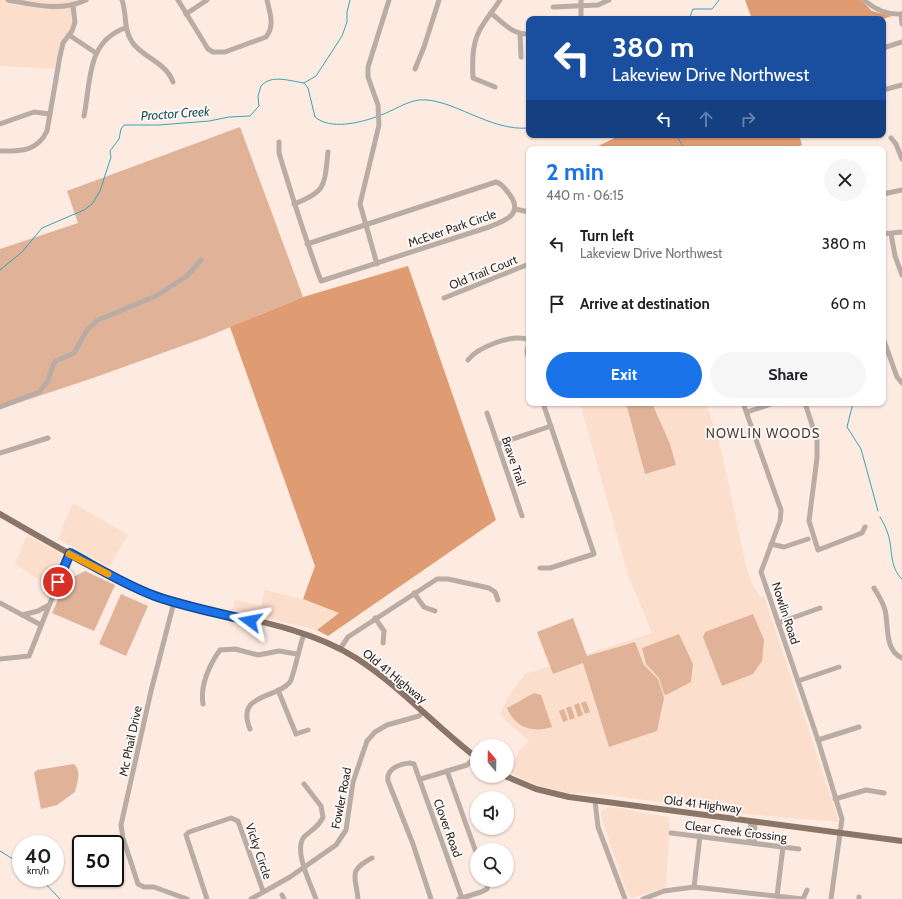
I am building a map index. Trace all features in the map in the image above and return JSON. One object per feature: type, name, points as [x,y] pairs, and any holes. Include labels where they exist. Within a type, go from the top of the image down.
[{"type":"main road","name":"Old 41 Highway","points":[[0,514],[134,587],[174,602],[304,634],[340,649],[370,668],[470,753]]},
{"type":"main road","name":"Old 41 Highway","points":[[514,780],[545,792],[595,801],[902,841]]},
{"type":"street","points":[[8,0],[48,7],[73,6],[86,0]]},
{"type":"street","points":[[122,0],[125,28],[133,44],[166,69],[173,82]]},
{"type":"street","points":[[178,0],[208,49],[213,52],[225,52],[266,37],[270,32],[272,22],[267,0]]},
{"type":"street","points":[[186,14],[207,0]]},
{"type":"street","points":[[377,264],[365,224],[360,198],[378,134],[379,125],[378,105],[368,77],[368,67],[388,0]]},
{"type":"street","points":[[415,69],[424,47],[439,0]]},
{"type":"street","points":[[494,86],[473,78],[471,62],[476,37],[482,24],[500,0]]},
{"type":"street","points":[[581,0],[581,16]]},
{"type":"street","points":[[553,7],[598,5],[609,0]]},
{"type":"street","points":[[864,0],[880,10],[891,14],[901,14],[902,24]]},
{"type":"street","points":[[0,151],[23,150],[40,143],[47,131],[63,43],[69,35],[75,22],[73,6]]},
{"type":"street","points":[[491,13],[508,28],[520,34],[526,34]]},
{"type":"street","points":[[84,116],[89,78],[96,53],[115,32],[125,28]]},
{"type":"street","points":[[520,34],[521,57]]},
{"type":"street","points":[[69,35],[96,53]]},
{"type":"street","points":[[886,47],[902,42]]},
{"type":"street","points":[[886,89],[902,85]]},
{"type":"street","points":[[0,124],[34,112],[50,114]]},
{"type":"street","points":[[891,138],[896,144],[902,159]]},
{"type":"street","name":"McEver Park Circle","points":[[279,142],[279,153],[294,204],[321,281],[377,264],[507,220],[515,209]]},
{"type":"street","points":[[294,204],[312,197],[322,188],[325,180],[328,152]]},
{"type":"street","points":[[307,244],[496,182],[500,183],[512,199],[515,209],[526,211]]},
{"type":"street","points":[[886,193],[902,190]]},
{"type":"street","points":[[886,234],[902,232]]},
{"type":"street","points":[[891,234],[895,256],[902,275]]},
{"type":"street","points":[[0,407],[39,392],[48,381],[53,365],[76,351],[87,330],[94,323],[103,317],[156,296],[187,276],[201,260]]},
{"type":"street","name":"Old Trail Court","points":[[444,298],[526,265]]},
{"type":"street","points":[[468,360],[475,352],[506,340],[515,337],[526,340]]},
{"type":"street","points":[[886,346],[897,377],[902,383]]},
{"type":"street","points":[[540,568],[550,568],[594,554],[544,406]]},
{"type":"street","name":"Nowlin Road","points":[[744,406],[780,510],[780,520],[761,572],[818,740],[842,819],[831,899]]},
{"type":"street","points":[[746,412],[764,406]]},
{"type":"street","points":[[806,406],[817,440],[817,458],[810,521],[818,550],[862,533],[865,528]]},
{"type":"street","name":"Brave Trail","points":[[487,413],[522,516]]},
{"type":"street","points":[[498,444],[550,426]]},
{"type":"street","points":[[0,453],[48,438]]},
{"type":"street","points":[[771,544],[784,547],[808,539]]},
{"type":"street","points":[[0,659],[29,656],[70,553]]},
{"type":"street","points":[[340,649],[348,637],[433,581],[448,579],[492,590],[495,592],[498,600]]},
{"type":"street","points":[[874,588],[885,608],[889,640],[897,656],[902,658]]},
{"type":"street","points":[[414,593],[424,607],[435,611]]},
{"type":"street","name":"Mc Phail Drive","points":[[174,602],[151,691],[121,825],[123,838],[138,884],[144,887],[154,887],[188,899]]},
{"type":"street","points":[[0,603],[41,625]]},
{"type":"street","points":[[22,615],[38,611],[49,605]]},
{"type":"street","points":[[778,623],[820,608]]},
{"type":"street","points":[[375,618],[384,631],[383,643]]},
{"type":"street","points":[[250,729],[248,716],[253,703],[262,696],[285,686],[292,678],[297,654],[304,634]]},
{"type":"street","points":[[203,704],[202,696],[209,667],[220,650],[234,649],[258,655],[279,651],[297,654]]},
{"type":"street","points":[[798,681],[839,667]]},
{"type":"street","points":[[278,690],[296,734],[308,730]]},
{"type":"street","name":"Fowler Road","points":[[251,899],[305,867],[336,845],[345,835],[350,813],[353,782],[367,741],[381,728],[419,716],[423,712]]},
{"type":"street","points":[[818,740],[860,727]]},
{"type":"street","name":"Clover Road","points":[[431,899],[413,844],[387,778],[392,769],[411,762],[416,767],[421,780],[428,805],[461,898],[485,891],[487,887]]},
{"type":"street","points":[[421,780],[470,763]]},
{"type":"street","name":"Clover Road","points":[[447,771],[473,843]]},
{"type":"street","points":[[304,784],[321,806],[323,817],[317,827],[301,842],[301,857],[316,899]]},
{"type":"street","points":[[835,800],[866,790],[884,793]]},
{"type":"street","points":[[595,801],[596,818],[600,833],[624,899]]},
{"type":"street","name":"Vicky Circle","points":[[207,899],[186,835],[189,832],[231,818],[238,821],[262,892]]},
{"type":"street","points":[[751,843],[753,821]]},
{"type":"street","name":"Clear Creek Crossing","points":[[672,833],[799,849]]},
{"type":"street","points":[[694,887],[700,836]]},
{"type":"street","points":[[777,896],[783,847]]},
{"type":"street","points":[[358,899],[355,882],[356,869],[359,865],[372,858]]},
{"type":"street","points":[[643,899],[664,891],[694,887],[803,899],[807,890]]},
{"type":"street","points":[[262,892],[263,899]]},
{"type":"shaded area","points":[[0,0],[87,0],[78,5],[57,69],[0,66]]},
{"type":"shaded area","points":[[745,0],[861,0],[872,11],[892,16],[886,18],[886,16],[751,16]]},
{"type":"shaded area","points":[[240,127],[303,297],[204,338],[96,377],[0,409],[0,249],[78,223],[67,191]]},
{"type":"shaded area","points":[[615,138],[800,138],[802,145],[799,146],[598,146]]},
{"type":"shaded area","points":[[408,266],[496,520],[328,636],[317,630],[339,613],[303,599],[315,566],[230,327],[303,297]]},
{"type":"shaded area","points":[[581,406],[707,406],[720,445],[747,570],[760,597],[764,596],[839,822],[757,815],[608,795],[569,793],[540,786],[514,775],[514,761],[519,752],[529,741],[500,715],[508,697],[525,674],[652,633],[628,575]]},
{"type":"shaded area","points":[[627,406],[653,406],[670,444],[676,465],[645,474]]},
{"type":"shaded area","points":[[73,503],[128,535],[109,567],[58,539]]},
{"type":"shaded area","points":[[27,535],[67,558],[55,590],[15,564]]},
{"type":"shaded area","points":[[85,571],[115,585],[94,631],[52,613],[67,580]]},
{"type":"shaded area","points":[[265,590],[301,599],[339,613],[316,630],[233,609],[235,600],[261,606]]},
{"type":"shaded area","points":[[121,594],[148,606],[126,656],[99,644]]},
{"type":"shaded area","points":[[753,614],[764,640],[762,661],[753,674],[722,686],[703,637],[705,632]]},
{"type":"shaded area","points":[[573,618],[587,656],[635,642],[644,665],[658,679],[664,698],[657,731],[609,747],[583,663],[553,674],[537,632]]},
{"type":"shaded area","points":[[679,634],[693,664],[691,682],[666,695],[664,694],[659,678],[646,664],[642,648]]},
{"type":"shaded area","points":[[534,693],[541,695],[552,727],[545,729],[531,729],[519,724],[510,715],[507,708]]},
{"type":"shaded area","points":[[586,701],[590,712],[585,714],[581,703]]},
{"type":"shaded area","points":[[579,703],[583,715],[578,717],[574,705]]},
{"type":"shaded area","points":[[571,706],[575,718],[570,720],[566,708]]},
{"type":"shaded area","points":[[564,709],[568,720],[563,722],[559,711]]},
{"type":"shaded area","points":[[74,764],[78,770],[78,781],[75,792],[57,805],[41,809],[34,773],[37,770]]},
{"type":"shaded area","points":[[610,807],[668,817],[670,820],[666,888],[631,898],[626,891],[601,816],[604,809]]},
{"type":"waterway","points":[[304,83],[316,76],[342,36],[347,22],[347,12],[350,0]]},
{"type":"waterway","name":"Proctor Creek","points":[[690,16],[693,9],[712,9],[719,0]]},
{"type":"waterway","name":"Proctor Creek","points":[[0,270],[22,252],[42,228],[84,210],[92,204],[100,191],[111,157],[110,151],[119,139],[121,129],[124,125],[159,125],[250,116],[259,106],[258,96],[261,86],[265,82],[275,79],[304,83],[308,88],[315,117],[321,121],[345,124],[376,117]]},
{"type":"waterway","name":"Proctor Creek","points":[[381,115],[414,101],[431,101],[444,104],[500,125],[514,128],[526,128]]},
{"type":"waterway","points":[[678,138],[683,146]]},
{"type":"waterway","points":[[852,406],[847,427],[861,449],[878,511]]},
{"type":"waterway","points":[[880,517],[890,540],[895,569],[902,579]]},
{"type":"waterway","points":[[0,851],[12,858]]},
{"type":"waterway","points":[[49,887],[60,899]]},
{"type":"slow traffic","points":[[69,554],[70,553],[108,574]]},
{"type":"district","name":"NOWLIN WOODS","points":[[763,433]]},
{"type":"route","points":[[58,582],[70,553],[134,587],[154,595],[174,602],[250,621]]}]
